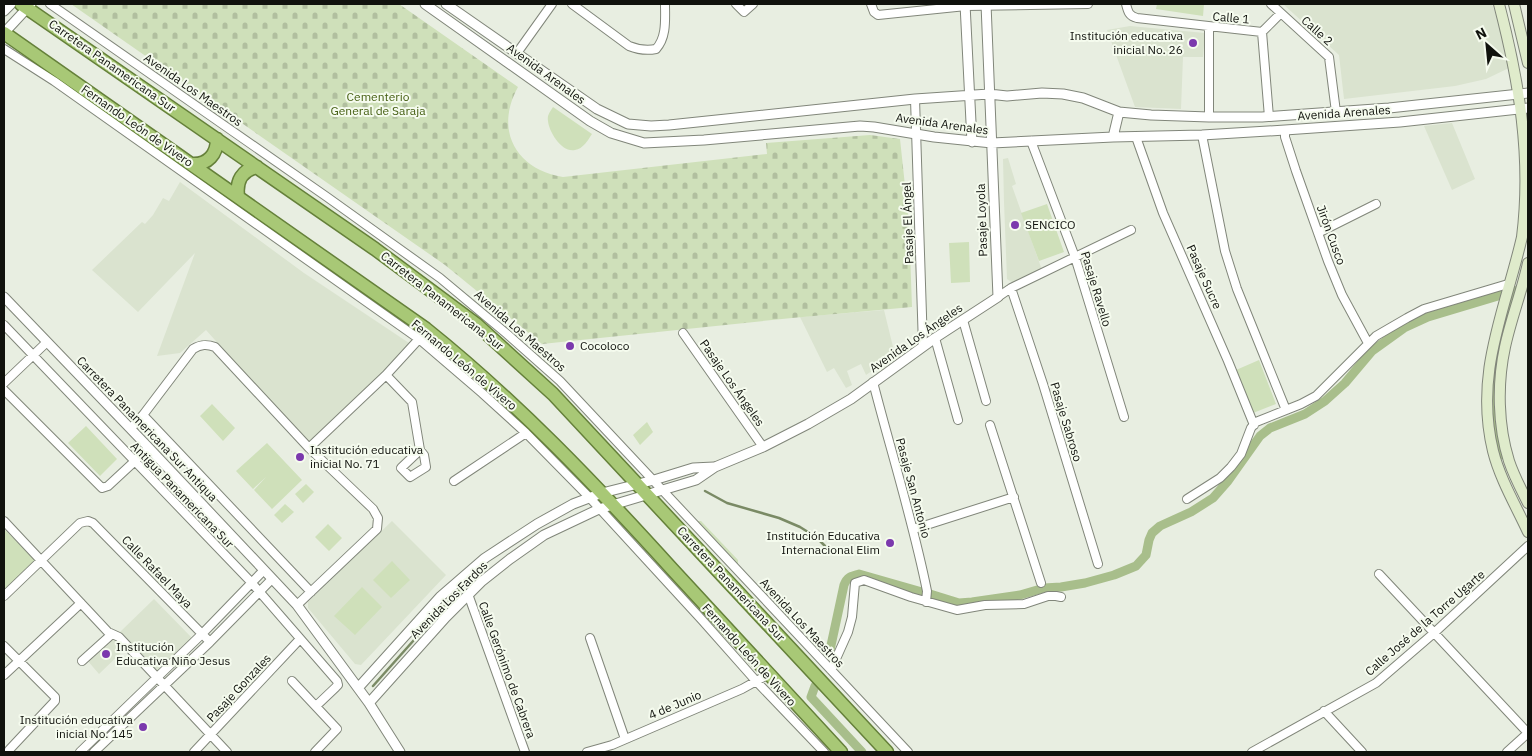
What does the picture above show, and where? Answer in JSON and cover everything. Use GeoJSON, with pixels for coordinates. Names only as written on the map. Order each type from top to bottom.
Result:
{"type":"FeatureCollection","features":[{"type":"Feature","properties":{"kind":"highway","name":"Carretera Panamericana Sur"},"geometry":{"type":"LineString","coordinates":[[27,5],[375,249],[476,324],[553,394],[887,752]]}},
{"type":"Feature","properties":{"kind":"highway"},"geometry":{"type":"LineString","coordinates":[[4,33],[238,196],[447,346],[537,426],[613,504],[841,752]]}},
{"type":"Feature","properties":{"kind":"highway"},"geometry":{"type":"LineString","coordinates":[[192,164],[208,160],[215,151],[217,139]]}},
{"type":"Feature","properties":{"kind":"highway"},"geometry":{"type":"LineString","coordinates":[[238,196],[237,190],[240,177],[251,168],[258,167]]}},
{"type":"Feature","properties":{"kind":"main road"},"geometry":{"type":"LineString","coordinates":[[1499,4],[1524,94],[1528,163],[1527,199],[1520,244],[1491,349],[1488,370],[1487,419],[1498,466],[1528,532]]}},
{"type":"Feature","properties":{"kind":"main road"},"geometry":{"type":"LineString","coordinates":[[1514,4],[1528,63]]}},
{"type":"Feature","properties":{"kind":"main road"},"geometry":{"type":"LineString","coordinates":[[1528,263],[1524,295],[1505,347],[1500,384],[1506,450],[1515,477],[1528,503]]}},
{"type":"Feature","properties":{"kind":"street"},"geometry":{"type":"LineString","coordinates":[[4,11],[11,4]]}},
{"type":"Feature","properties":{"kind":"street","name":"Avenida Los Maestros"},"geometry":{"type":"LineString","coordinates":[[50,4],[440,278],[499,327],[560,381],[908,752]]}},
{"type":"Feature","properties":{"kind":"street","name":"Avenida Arenales"},"geometry":{"type":"LineString","coordinates":[[425,4],[590,121],[611,133],[644,143],[704,140],[860,126],[972,142],[992,143],[1202,135],[1400,122],[1526,108]]}},
{"type":"Feature","properties":{"kind":"street","name":"Avenida Arenales"},"geometry":{"type":"LineString","coordinates":[[446,4],[586,102],[622,121],[637,125],[669,125],[915,99],[989,94],[1007,96],[1042,93],[1064,94],[1084,98],[1119,112],[1209,117],[1269,117],[1389,108],[1524,94]]}},
{"type":"Feature","properties":{"kind":"street"},"geometry":{"type":"LineString","coordinates":[[516,53],[552,4]]}},
{"type":"Feature","properties":{"kind":"street"},"geometry":{"type":"LineString","coordinates":[[572,4],[629,46],[638,50],[656,49],[661,44],[664,36],[665,4]]}},
{"type":"Feature","properties":{"kind":"street"},"geometry":{"type":"LineString","coordinates":[[736,4],[744,12],[753,4]]}},
{"type":"Feature","properties":{"kind":"street"},"geometry":{"type":"LineString","coordinates":[[871,4],[874,12],[878,14],[965,5],[1088,4]]}},
{"type":"Feature","properties":{"kind":"street","name":"Calle 1"},"geometry":{"type":"LineString","coordinates":[[1126,4],[1131,16],[1137,18],[1262,32],[1279,15]]}},
{"type":"Feature","properties":{"kind":"street","name":"Calle 2"},"geometry":{"type":"LineString","coordinates":[[1271,4],[1279,15],[1329,57],[1336,112]]}},
{"type":"Feature","properties":{"kind":"street"},"geometry":{"type":"LineString","coordinates":[[4,33],[27,5]]}},
{"type":"Feature","properties":{"kind":"street"},"geometry":{"type":"LineString","coordinates":[[965,5],[972,142]]}},
{"type":"Feature","properties":{"kind":"street","name":"Pasaje Loyola"},"geometry":{"type":"LineString","coordinates":[[986,5],[998,297]]}},
{"type":"Feature","properties":{"kind":"street"},"geometry":{"type":"LineString","coordinates":[[1209,27],[1209,117]]}},
{"type":"Feature","properties":{"kind":"street"},"geometry":{"type":"LineString","coordinates":[[1262,32],[1269,117]]}},
{"type":"Feature","properties":{"kind":"street","name":"Fernando León de Vivero"},"geometry":{"type":"LineString","coordinates":[[4,49],[54,81],[420,339],[526,433],[589,497],[756,681],[824,752]]}},
{"type":"Feature","properties":{"kind":"street","name":"Pasaje El Ángel"},"geometry":{"type":"LineString","coordinates":[[915,99],[923,346]]}},
{"type":"Feature","properties":{"kind":"street"},"geometry":{"type":"LineString","coordinates":[[1112,137],[1119,112]]}},
{"type":"Feature","properties":{"kind":"street","name":"Jirón Cusco"},"geometry":{"type":"LineString","coordinates":[[1285,130],[1286,141],[1318,234],[1342,295],[1368,344]]}},
{"type":"Feature","properties":{"kind":"street"},"geometry":{"type":"LineString","coordinates":[[1202,135],[1225,251],[1237,289],[1286,410]]}},
{"type":"Feature","properties":{"kind":"street","name":"Pasaje Sucre"},"geometry":{"type":"LineString","coordinates":[[1136,137],[1163,213],[1254,425]]}},
{"type":"Feature","properties":{"kind":"street","name":"Pasaje Ravello"},"geometry":{"type":"LineString","coordinates":[[1031,141],[1075,257],[1124,418]]}},
{"type":"Feature","properties":{"kind":"street"},"geometry":{"type":"LineString","coordinates":[[1318,234],[1376,204]]}},
{"type":"Feature","properties":{"kind":"street","name":"Avenida Los Ángeles"},"geometry":{"type":"LineString","coordinates":[[613,504],[696,480],[715,467],[763,447],[825,415],[852,399],[923,346],[1011,288],[1131,230]]}},
{"type":"Feature","properties":{"kind":"street"},"geometry":{"type":"LineString","coordinates":[[1187,499],[1220,478],[1231,467],[1241,454],[1251,428],[1254,425],[1267,416],[1309,400],[1322,392],[1376,336],[1424,309],[1508,284]]}},
{"type":"Feature","properties":{"kind":"street","name":"Pasaje Sabroso"},"geometry":{"type":"LineString","coordinates":[[1011,288],[1043,384],[1098,564]]}},
{"type":"Feature","properties":{"kind":"street","name":"Carretera Panamericana Sur Antiqua"},"geometry":{"type":"LineString","coordinates":[[4,297],[131,428],[297,605],[358,688],[400,752]]}},
{"type":"Feature","properties":{"kind":"street"},"geometry":{"type":"LineString","coordinates":[[963,320],[986,401]]}},
{"type":"Feature","properties":{"kind":"street","name":"Antigua Panamericana Sur"},"geometry":{"type":"LineString","coordinates":[[4,325],[260,591],[337,681],[338,685],[316,706]]}},
{"type":"Feature","properties":{"kind":"street","name":"Pasaje Los Ángeles"},"geometry":{"type":"LineString","coordinates":[[683,333],[763,447]]}},
{"type":"Feature","properties":{"kind":"street"},"geometry":{"type":"LineString","coordinates":[[935,338],[958,420]]}},
{"type":"Feature","properties":{"kind":"street"},"geometry":{"type":"LineString","coordinates":[[309,448],[386,375],[420,339]]}},
{"type":"Feature","properties":{"kind":"street"},"geometry":{"type":"LineString","coordinates":[[4,383],[47,342]]}},
{"type":"Feature","properties":{"kind":"street"},"geometry":{"type":"LineString","coordinates":[[131,428],[193,349],[204,344],[210,345],[215,347],[309,448],[373,509],[376,514],[377,529],[297,605]]}},
{"type":"Feature","properties":{"kind":"street"},"geometry":{"type":"LineString","coordinates":[[386,375],[412,402],[420,450]]}},
{"type":"Feature","properties":{"kind":"street","name":"Pasaje San Antonio"},"geometry":{"type":"LineString","coordinates":[[873,382],[914,529],[927,591],[926,602]]}},
{"type":"Feature","properties":{"kind":"street"},"geometry":{"type":"LineString","coordinates":[[4,390],[102,488],[108,486],[149,448]]}},
{"type":"Feature","properties":{"kind":"street"},"geometry":{"type":"LineString","coordinates":[[143,415],[311,592]]}},
{"type":"Feature","properties":{"kind":"street"},"geometry":{"type":"LineString","coordinates":[[990,424],[1041,583]]}},
{"type":"Feature","properties":{"kind":"street"},"geometry":{"type":"LineString","coordinates":[[454,482],[526,433]]}},
{"type":"Feature","properties":{"kind":"street","name":"Avenida Los Ángeles"},"geometry":{"type":"LineString","coordinates":[[602,493],[693,468],[715,467]]}},
{"type":"Feature","properties":{"kind":"street","name":"Avenida Los Fardos"},"geometry":{"type":"LineString","coordinates":[[358,688],[440,597],[485,558],[537,524],[573,504],[602,493]]}},
{"type":"Feature","properties":{"kind":"street"},"geometry":{"type":"LineString","coordinates":[[914,529],[1014,497]]}},
{"type":"Feature","properties":{"kind":"street","name":"Avenida Los Fardos"},"geometry":{"type":"LineString","coordinates":[[368,703],[468,594],[495,570],[544,535],[598,509],[613,504]]}},
{"type":"Feature","properties":{"kind":"street","name":"Calle Rafael Maya"},"geometry":{"type":"LineString","coordinates":[[41,560],[80,523],[86,520],[94,523],[210,642]]}},
{"type":"Feature","properties":{"kind":"street"},"geometry":{"type":"LineString","coordinates":[[4,521],[81,603],[112,634],[119,637],[227,752]]}},
{"type":"Feature","properties":{"kind":"street"},"geometry":{"type":"LineString","coordinates":[[537,524],[544,535]]}},
{"type":"Feature","properties":{"kind":"street","name":"Calle José de la Torre Ugarte"},"geometry":{"type":"LineString","coordinates":[[1252,752],[1376,683],[1434,633],[1528,546]]}},
{"type":"Feature","properties":{"kind":"street"},"geometry":{"type":"LineString","coordinates":[[4,596],[41,560]]}},
{"type":"Feature","properties":{"kind":"street"},"geometry":{"type":"LineString","coordinates":[[80,752],[202,634],[263,570]]}},
{"type":"Feature","properties":{"kind":"street"},"geometry":{"type":"LineString","coordinates":[[1379,574],[1528,733],[1507,752]]}},
{"type":"Feature","properties":{"kind":"street"},"geometry":{"type":"LineString","coordinates":[[94,752],[210,642],[272,579]]}},
{"type":"Feature","properties":{"kind":"street"},"geometry":{"type":"LineString","coordinates":[[831,670],[848,632],[852,617],[855,583],[864,580],[926,602],[957,610],[985,605],[1024,604],[1048,596],[1061,597]]}},
{"type":"Feature","properties":{"kind":"street","name":"Calle Gerónimo de Cabrera"},"geometry":{"type":"LineString","coordinates":[[468,594],[525,752]]}},
{"type":"Feature","properties":{"kind":"street"},"geometry":{"type":"LineString","coordinates":[[4,675],[81,603]]}},
{"type":"Feature","properties":{"kind":"street"},"geometry":{"type":"LineString","coordinates":[[82,661],[112,634]]}},
{"type":"Feature","properties":{"kind":"street"},"geometry":{"type":"LineString","coordinates":[[590,638],[625,739]]}},
{"type":"Feature","properties":{"kind":"street","name":"Pasaje Gonzales"},"geometry":{"type":"LineString","coordinates":[[194,752],[300,639]]}},
{"type":"Feature","properties":{"kind":"street"},"geometry":{"type":"LineString","coordinates":[[4,646],[53,694],[56,701],[9,750]]}},
{"type":"Feature","properties":{"kind":"street","name":"4 de Junio"},"geometry":{"type":"LineString","coordinates":[[587,752],[613,748],[625,739],[742,689],[769,674]]}},
{"type":"Feature","properties":{"kind":"street"},"geometry":{"type":"LineString","coordinates":[[292,681],[338,729],[315,752]]}},
{"type":"Feature","properties":{"kind":"street"},"geometry":{"type":"LineString","coordinates":[[1324,711],[1362,752]]}},
{"type":"Feature","properties":{"kind":"shaded area"},"geometry":{"type":"Polygon","coordinates":[[[1283,4],[1492,4],[1516,71],[1509,68],[1486,79],[1455,86],[1344,99],[1339,55],[1283,4]]]}},
{"type":"Feature","properties":{"kind":"shaded area"},"geometry":{"type":"Polygon","coordinates":[[[1130,26],[1205,33],[1203,57],[1183,57],[1181,109],[1135,107],[1107,30],[1130,26]]]}},
{"type":"Feature","properties":{"kind":"shaded area"},"geometry":{"type":"Polygon","coordinates":[[[1452,123],[1475,179],[1452,190],[1424,126],[1452,123]]]}},
{"type":"Feature","properties":{"kind":"shaded area","name":"SENCICO"},"geometry":{"type":"Polygon","coordinates":[[[1008,158],[1016,184],[1012,186],[1042,270],[1013,283],[1007,279],[1003,159],[1008,158]]]}},
{"type":"Feature","properties":{"kind":"shaded area"},"geometry":{"type":"Polygon","coordinates":[[[180,182],[304,273],[412,345],[308,444],[206,330],[180,353],[157,356],[195,253],[138,312],[92,270],[142,222],[145,224],[163,198],[169,201],[180,182]]]}},
{"type":"Feature","properties":{"kind":"shaded area"},"geometry":{"type":"Polygon","coordinates":[[[884,310],[895,355],[866,375],[861,364],[847,371],[852,385],[846,388],[834,368],[827,372],[800,317],[884,310]]]}},
{"type":"Feature","properties":{"kind":"shaded area"},"geometry":{"type":"Polygon","coordinates":[[[392,521],[446,575],[361,665],[355,664],[308,608],[308,602],[392,521]]]}},
{"type":"Feature","properties":{"kind":"shaded area"},"geometry":{"type":"Polygon","coordinates":[[[154,599],[192,638],[158,672],[120,632],[154,599]]]}},
{"type":"Feature","properties":{"kind":"shaded area","name":"Institución Educativa Niño Jesus"},"geometry":{"type":"Polygon","coordinates":[[[110,637],[119,641],[125,649],[99,674],[87,660],[110,637]]]}},
{"type":"Feature","properties":{"kind":"green space","name":"Cementerio General de Saraja"},"geometry":{"type":"Polygon","coordinates":[[[71,4],[399,4],[518,87],[511,103],[508,118],[509,133],[514,146],[522,157],[533,166],[547,173],[563,177],[767,154],[766,143],[870,135],[900,139],[909,223],[912,307],[542,344],[445,265],[71,4]]]}},
{"type":"Feature","properties":{"kind":"green space"},"geometry":{"type":"Polygon","coordinates":[[[1157,4],[1204,4],[1203,16],[1156,9],[1157,4]]]}},
{"type":"Feature","properties":{"kind":"green space"},"geometry":{"type":"Polygon","coordinates":[[[553,107],[592,134],[580,148],[570,150],[557,141],[549,126],[548,119],[553,107]]]}},
{"type":"Feature","properties":{"kind":"green space"},"geometry":{"type":"Polygon","coordinates":[[[1047,204],[1064,252],[1039,261],[1021,213],[1047,204]]]}},
{"type":"Feature","properties":{"kind":"green space"},"geometry":{"type":"Polygon","coordinates":[[[969,242],[970,282],[951,283],[949,243],[969,242]]]}},
{"type":"Feature","properties":{"kind":"green space"},"geometry":{"type":"Polygon","coordinates":[[[1259,360],[1276,404],[1253,413],[1236,370],[1259,360]]]}},
{"type":"Feature","properties":{"kind":"green space"},"geometry":{"type":"Polygon","coordinates":[[[212,404],[235,428],[223,441],[200,416],[212,404]]]}},
{"type":"Feature","properties":{"kind":"green space"},"geometry":{"type":"Polygon","coordinates":[[[647,422],[653,432],[640,445],[633,435],[647,422]]]}},
{"type":"Feature","properties":{"kind":"green space"},"geometry":{"type":"Polygon","coordinates":[[[86,426],[117,459],[100,476],[68,443],[86,426]]]}},
{"type":"Feature","properties":{"kind":"green space"},"geometry":{"type":"Polygon","coordinates":[[[267,443],[302,480],[272,509],[254,490],[266,477],[253,489],[236,471],[267,443]]]}},
{"type":"Feature","properties":{"kind":"green space"},"geometry":{"type":"Polygon","coordinates":[[[306,484],[314,492],[303,503],[295,494],[306,484]]]}},
{"type":"Feature","properties":{"kind":"green space"},"geometry":{"type":"Polygon","coordinates":[[[285,504],[294,512],[282,523],[274,515],[285,504]]]}},
{"type":"Feature","properties":{"kind":"green space"},"geometry":{"type":"Polygon","coordinates":[[[697,521],[701,521],[738,560],[738,566],[697,521]]]}},
{"type":"Feature","properties":{"kind":"green space"},"geometry":{"type":"Polygon","coordinates":[[[328,524],[342,538],[329,551],[315,537],[328,524]]]}},
{"type":"Feature","properties":{"kind":"green space"},"geometry":{"type":"Polygon","coordinates":[[[4,529],[35,560],[4,590],[4,529]]]}},
{"type":"Feature","properties":{"kind":"green space"},"geometry":{"type":"Polygon","coordinates":[[[392,561],[410,580],[391,598],[373,580],[392,561]]]}},
{"type":"Feature","properties":{"kind":"green space"},"geometry":{"type":"Polygon","coordinates":[[[362,587],[382,607],[355,635],[334,616],[362,587]]]}},
{"type":"Feature","properties":{"kind":"waterway"},"geometry":{"type":"LineString","coordinates":[[930,594],[959,603],[972,602],[1020,595],[1044,588],[1085,583],[1114,575],[1136,566],[1146,555],[1152,533],[1160,526],[1191,512],[1213,498],[1228,481],[1260,436],[1270,428],[1305,414],[1325,401],[1345,383],[1372,351],[1404,328],[1428,317],[1528,287]]}},
{"type":"Feature","properties":{"kind":"waterway"},"geometry":{"type":"LineString","coordinates":[[1508,320],[1514,291]]}},
{"type":"Feature","properties":{"kind":"waterway"},"geometry":{"type":"LineString","coordinates":[[1497,366],[1495,411],[1497,433],[1503,455]]}},
{"type":"Feature","properties":{"kind":"waterway"},"geometry":{"type":"LineString","coordinates":[[705,491],[727,503],[779,518],[800,527],[816,537],[828,549]]}},
{"type":"Feature","properties":{"kind":"waterway"},"geometry":{"type":"LineString","coordinates":[[830,650],[844,585],[850,577],[859,574],[922,592]]}},
{"type":"Feature","properties":{"kind":"waterway"},"geometry":{"type":"LineString","coordinates":[[373,686],[455,594],[467,584]]}},
{"type":"Feature","properties":{"kind":"waterway"},"geometry":{"type":"LineString","coordinates":[[815,686],[811,697],[862,752]]}},
{"type":"Feature","properties":{"kind":"place","name":"Institución educativa inicial No. 26"},"geometry":{"type":"Point","coordinates":[1193,43]}},
{"type":"Feature","properties":{"kind":"place","name":"SENCICO"},"geometry":{"type":"Point","coordinates":[1015,225]}},
{"type":"Feature","properties":{"kind":"place","name":"Cocoloco"},"geometry":{"type":"Point","coordinates":[570,346]}},
{"type":"Feature","properties":{"kind":"place","name":"Institución educativa inicial No. 71"},"geometry":{"type":"Point","coordinates":[300,457]}},
{"type":"Feature","properties":{"kind":"place","name":"Institución Educativa Internacional Elim"},"geometry":{"type":"Point","coordinates":[890,543]}},
{"type":"Feature","properties":{"kind":"place","name":"Institución Educativa Niño Jesus"},"geometry":{"type":"Point","coordinates":[106,654]}},
{"type":"Feature","properties":{"kind":"place","name":"Institución educativa inicial No. 145"},"geometry":{"type":"Point","coordinates":[143,727]}}]}
